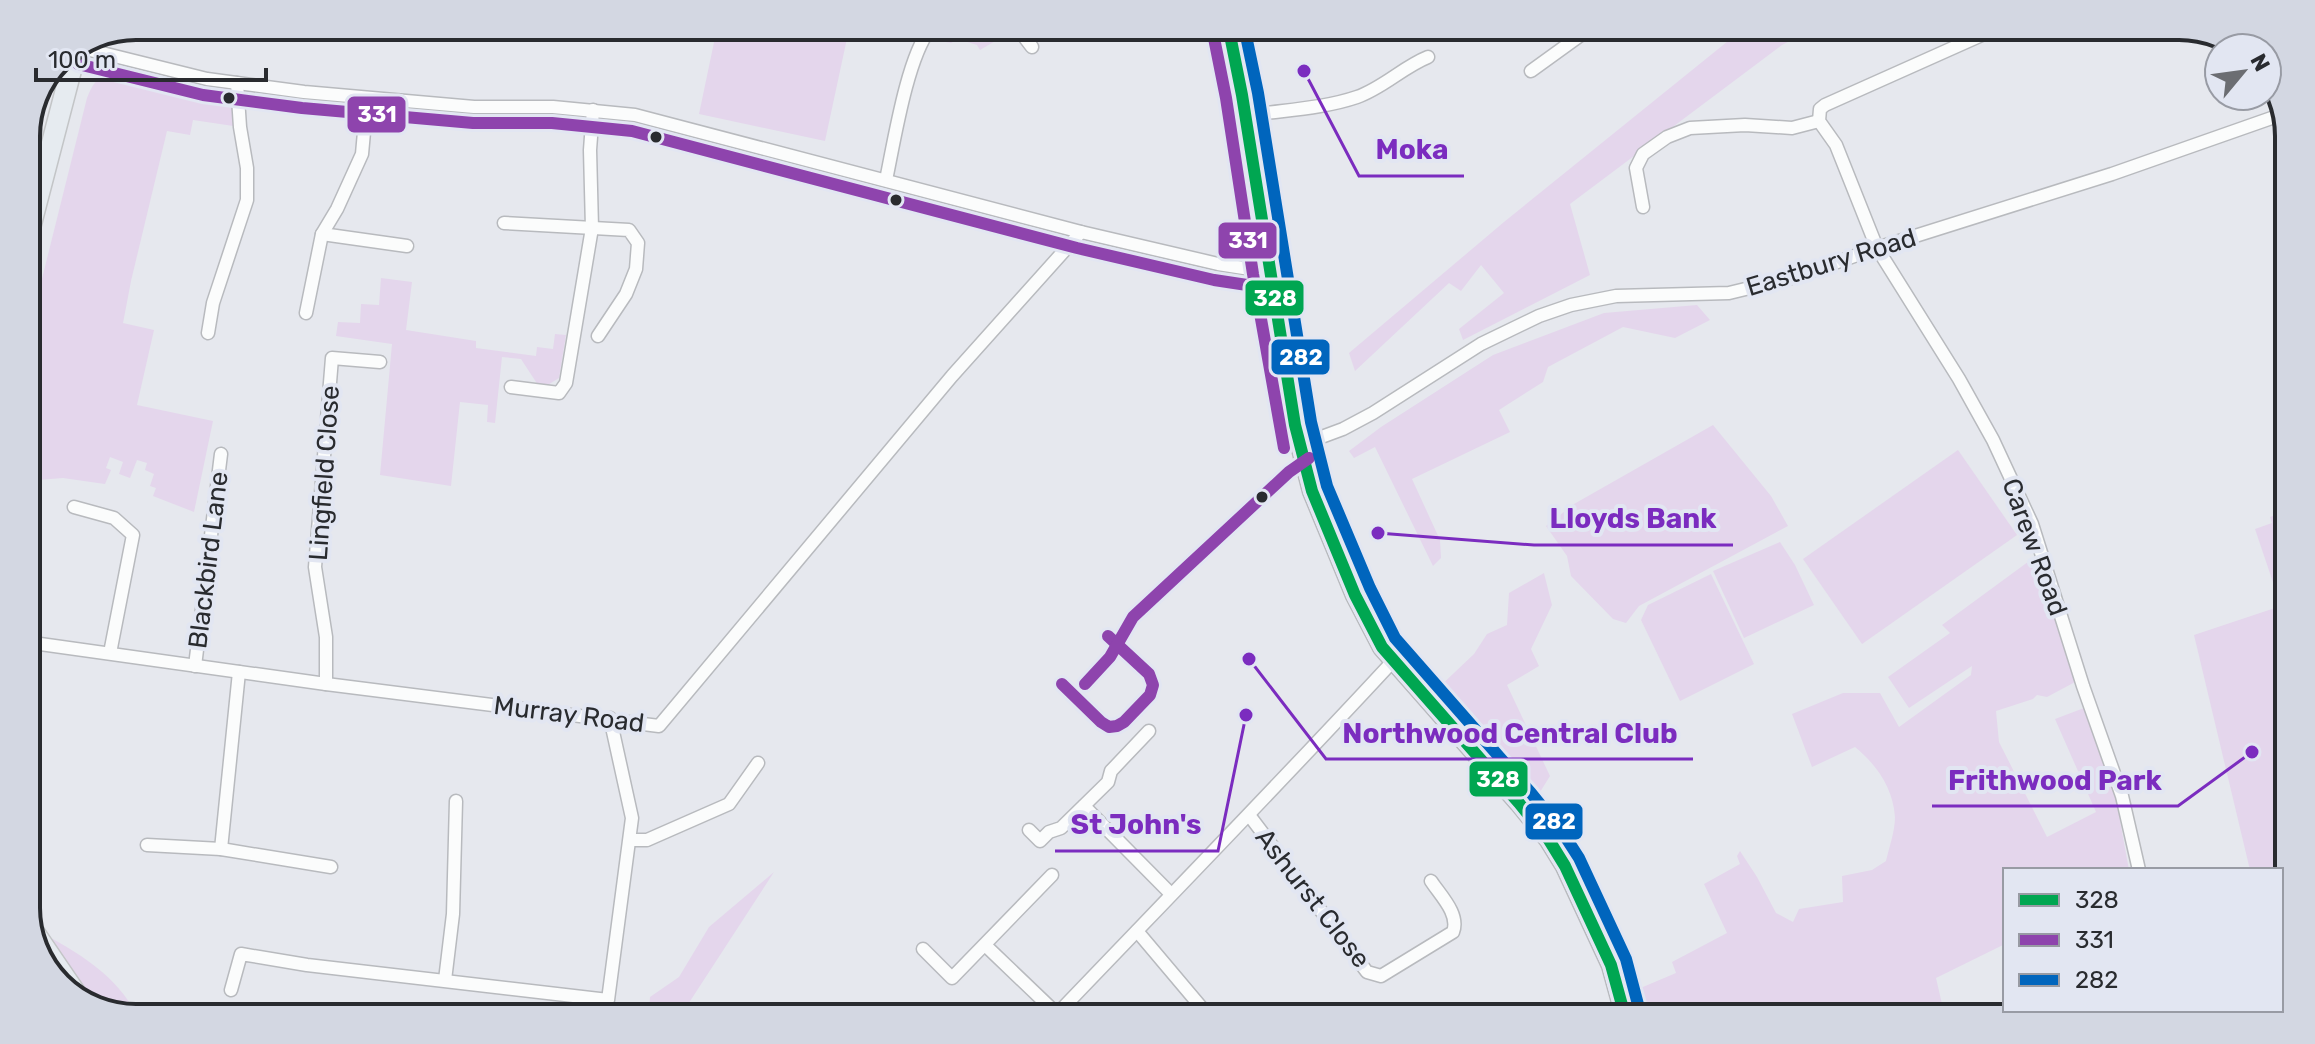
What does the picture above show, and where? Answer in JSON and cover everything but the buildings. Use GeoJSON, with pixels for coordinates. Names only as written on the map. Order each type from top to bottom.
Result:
{"type":"FeatureCollection","features":[{"type":"Feature","properties":{"kind":"main road"},"geometry":{"type":"LineString","coordinates":[[1231,40],[1294,415],[1312,491],[1355,595],[1382,647],[1519,803],[1549,840],[1565,866],[1611,965],[1622,1004]]}},
{"type":"Feature","properties":{"kind":"main road"},"geometry":{"type":"LineString","coordinates":[[40,189],[72,65]]}},
{"type":"Feature","properties":{"kind":"street"},"geometry":{"type":"LineString","coordinates":[[886,180],[911,73],[923,40]]}},
{"type":"Feature","properties":{"kind":"street"},"geometry":{"type":"LineString","coordinates":[[1027,40],[1032,47]]}},
{"type":"Feature","properties":{"kind":"street"},"geometry":{"type":"LineString","coordinates":[[1531,71],[1574,40]]}},
{"type":"Feature","properties":{"kind":"street"},"geometry":{"type":"LineString","coordinates":[[1643,207],[1636,168],[1643,154],[1667,137],[1690,128],[1745,125],[1792,128],[1819,121],[1820,109],[1825,105],[1971,40]]}},
{"type":"Feature","properties":{"kind":"street"},"geometry":{"type":"LineString","coordinates":[[93,51],[207,79],[367,99],[474,107],[553,107],[635,115],[1081,232],[1218,264],[1269,272]]}},
{"type":"Feature","properties":{"kind":"street"},"geometry":{"type":"LineString","coordinates":[[1245,116],[1358,97],[1388,81],[1412,63],[1428,57]]}},
{"type":"Feature","properties":{"kind":"street"},"geometry":{"type":"LineString","coordinates":[[208,333],[213,303],[247,200],[247,168],[237,83]]}},
{"type":"Feature","properties":{"kind":"street"},"geometry":{"type":"LineString","coordinates":[[306,313],[322,234],[362,154],[367,99]]}},
{"type":"Feature","properties":{"kind":"street"},"geometry":{"type":"LineString","coordinates":[[511,387],[559,393],[566,383],[592,228],[590,150],[593,110]]}},
{"type":"Feature","properties":{"kind":"street","name":"Eastbury Road"},"geometry":{"type":"LineString","coordinates":[[1300,445],[1343,429],[1373,413],[1481,344],[1539,316],[1571,305],[1616,296],[1729,293],[1795,277],[2112,174],[2273,118]]}},
{"type":"Feature","properties":{"kind":"street","name":"Carew Road"},"geometry":{"type":"LineString","coordinates":[[1819,121],[1836,145],[1877,248],[1959,379],[1993,440],[2032,524],[2122,796],[2139,868]]}},
{"type":"Feature","properties":{"kind":"street"},"geometry":{"type":"LineString","coordinates":[[504,223],[629,230],[638,243],[636,269],[626,294],[598,336]]}},
{"type":"Feature","properties":{"kind":"street","name":"Murray Road"},"geometry":{"type":"LineString","coordinates":[[40,644],[659,726],[952,376],[1081,232]]}},
{"type":"Feature","properties":{"kind":"street"},"geometry":{"type":"LineString","coordinates":[[322,234],[407,246]]}},
{"type":"Feature","properties":{"kind":"street","name":"Lingfield Close"},"geometry":{"type":"LineString","coordinates":[[326,684],[326,637],[315,567],[332,358],[380,362]]}},
{"type":"Feature","properties":{"kind":"street","name":"Blackbird Lane"},"geometry":{"type":"LineString","coordinates":[[195,666],[221,454]]}},
{"type":"Feature","properties":{"kind":"street"},"geometry":{"type":"LineString","coordinates":[[74,507],[114,518],[133,535],[110,653]]}},
{"type":"Feature","properties":{"kind":"street"},"geometry":{"type":"LineString","coordinates":[[1066,1004],[1394,660]]}},
{"type":"Feature","properties":{"kind":"street"},"geometry":{"type":"LineString","coordinates":[[221,849],[239,672]]}},
{"type":"Feature","properties":{"kind":"street"},"geometry":{"type":"LineString","coordinates":[[231,990],[241,954],[307,965],[608,1000],[632,818],[610,718]]}},
{"type":"Feature","properties":{"kind":"street"},"geometry":{"type":"LineString","coordinates":[[1029,830],[1040,841],[1049,832],[1061,828],[1108,782],[1111,771],[1149,731]]}},
{"type":"Feature","properties":{"kind":"street"},"geometry":{"type":"LineString","coordinates":[[630,840],[647,840],[729,804],[758,763]]}},
{"type":"Feature","properties":{"kind":"street"},"geometry":{"type":"LineString","coordinates":[[445,980],[453,914],[456,801]]}},
{"type":"Feature","properties":{"kind":"street"},"geometry":{"type":"LineString","coordinates":[[1084,806],[1171,894]]}},
{"type":"Feature","properties":{"kind":"street","name":"Ashurst Close"},"geometry":{"type":"LineString","coordinates":[[1249,815],[1354,956],[1367,972],[1374,975],[1381,976],[1453,932],[1456,924],[1454,917],[1431,881]]}},
{"type":"Feature","properties":{"kind":"street"},"geometry":{"type":"LineString","coordinates":[[147,845],[221,849],[331,867]]}},
{"type":"Feature","properties":{"kind":"street"},"geometry":{"type":"LineString","coordinates":[[923,949],[952,978],[1052,875]]}},
{"type":"Feature","properties":{"kind":"street"},"geometry":{"type":"LineString","coordinates":[[1137,931],[1199,1004]]}},
{"type":"Feature","properties":{"kind":"street"},"geometry":{"type":"LineString","coordinates":[[985,945],[1047,1004]]}},
{"type":"Feature","properties":{"kind":"shaded area"},"geometry":{"type":"Polygon","coordinates":[[[714,40],[847,40],[825,141],[699,114],[714,40]]]}},
{"type":"Feature","properties":{"kind":"shaded area"},"geometry":{"type":"Polygon","coordinates":[[[961,40],[997,40],[980,50],[977,45],[961,40]]]}},
{"type":"Feature","properties":{"kind":"shaded area"},"geometry":{"type":"Polygon","coordinates":[[[1729,40],[1792,40],[1570,204],[1590,275],[1463,340],[1459,329],[1504,293],[1481,265],[1461,291],[1449,283],[1355,371],[1349,353],[1504,222],[1729,40]]]}},
{"type":"Feature","properties":{"kind":"shaded area"},"geometry":{"type":"Polygon","coordinates":[[[112,74],[213,98],[226,82],[237,83],[240,127],[193,120],[190,135],[167,131],[123,323],[154,330],[137,405],[213,421],[194,512],[153,496],[156,488],[150,486],[154,474],[145,470],[147,463],[137,460],[130,478],[119,474],[123,462],[110,457],[106,468],[111,470],[105,484],[63,478],[40,480],[40,287],[87,98],[102,77],[112,74]]]}},
{"type":"Feature","properties":{"kind":"shaded area"},"geometry":{"type":"Polygon","coordinates":[[[381,278],[412,282],[406,330],[476,341],[476,348],[536,356],[537,347],[553,349],[555,334],[566,335],[559,378],[546,386],[538,385],[521,359],[502,357],[495,423],[487,422],[488,405],[460,402],[451,486],[380,475],[392,344],[336,336],[338,322],[360,323],[361,304],[379,305],[381,278]]]}},
{"type":"Feature","properties":{"kind":"shaded area"},"geometry":{"type":"Polygon","coordinates":[[[1697,305],[1710,320],[1675,338],[1623,327],[1548,367],[1543,382],[1499,410],[1510,432],[1412,479],[1440,540],[1441,558],[1433,566],[1375,447],[1354,458],[1349,451],[1493,355],[1604,313],[1697,305]]]}},
{"type":"Feature","properties":{"kind":"shaded area"},"geometry":{"type":"Polygon","coordinates":[[[1713,425],[1771,496],[1788,526],[1639,606],[1626,623],[1613,619],[1571,576],[1567,556],[1546,526],[1574,504],[1713,425]]]}},
{"type":"Feature","properties":{"kind":"shaded area"},"geometry":{"type":"Polygon","coordinates":[[[1958,450],[2017,535],[1862,644],[1803,559],[1958,450]]]}},
{"type":"Feature","properties":{"kind":"shaded area"},"geometry":{"type":"Polygon","coordinates":[[[2275,515],[2275,588],[2255,529],[2272,523],[2270,517],[2275,515]]]}},
{"type":"Feature","properties":{"kind":"shaded area"},"geometry":{"type":"Polygon","coordinates":[[[1780,542],[1814,605],[1744,638],[1713,571],[1780,542]]]}},
{"type":"Feature","properties":{"kind":"shaded area"},"geometry":{"type":"Polygon","coordinates":[[[2036,556],[2077,681],[2047,697],[2037,695],[1996,711],[1999,742],[2047,837],[2096,812],[2055,719],[2084,708],[2116,799],[2129,868],[2003,868],[2003,945],[1936,978],[1942,1004],[1634,1004],[1631,992],[1676,973],[1672,962],[1727,933],[1704,884],[1740,864],[1737,856],[1740,851],[1776,913],[1793,922],[1799,909],[1843,902],[1842,876],[1872,870],[1886,861],[1895,817],[1891,796],[1882,778],[1855,747],[1812,767],[1792,714],[1843,693],[1880,693],[1899,727],[1971,675],[1972,666],[1909,708],[1888,677],[1950,633],[1942,625],[2036,556]]]}},
{"type":"Feature","properties":{"kind":"shaded area"},"geometry":{"type":"Polygon","coordinates":[[[1544,573],[1552,605],[1531,649],[1539,666],[1507,685],[1550,776],[1532,805],[1435,691],[1474,654],[1487,634],[1507,625],[1509,593],[1544,573]]]}},
{"type":"Feature","properties":{"kind":"shaded area"},"geometry":{"type":"Polygon","coordinates":[[[1711,574],[1754,664],[1680,701],[1641,620],[1648,605],[1711,574]]]}},
{"type":"Feature","properties":{"kind":"shaded area"},"geometry":{"type":"Polygon","coordinates":[[[2275,608],[2275,868],[2250,868],[2194,635],[2275,608]]]}},
{"type":"Feature","properties":{"kind":"shaded area"},"geometry":{"type":"Polygon","coordinates":[[[774,872],[688,1004],[650,1004],[650,997],[679,977],[709,927],[774,872]]]}},
{"type":"Feature","properties":{"kind":"shaded area"},"geometry":{"type":"Polygon","coordinates":[[[44,934],[101,971],[130,1003],[100,997],[78,984],[56,961],[44,934]]]}},
{"type":"Feature","properties":{"kind":"transit line","name":"331"},"geometry":{"type":"LineString","coordinates":[[1214,40],[1284,448]]}},
{"type":"Feature","properties":{"kind":"transit line","name":"328"},"geometry":{"type":"LineString","coordinates":[[1231,40],[1295,425],[1312,491],[1355,595],[1382,647],[1519,803],[1549,840],[1565,866],[1611,965],[1622,1004]]}},
{"type":"Feature","properties":{"kind":"transit line","name":"282"},"geometry":{"type":"LineString","coordinates":[[1247,40],[1311,422],[1327,486],[1370,588],[1395,638],[1531,793],[1579,858],[1626,959],[1638,1004]]}},
{"type":"Feature","properties":{"kind":"transit line","name":"331"},"geometry":{"type":"LineString","coordinates":[[78,64],[203,95],[302,108],[473,123],[552,123],[632,131],[1077,248],[1214,280],[1267,288]]}},
{"type":"Feature","properties":{"kind":"transit line","name":"331"},"geometry":{"type":"LineString","coordinates":[[1085,684],[1110,657],[1133,617],[1289,472],[1309,458]]}},
{"type":"Feature","properties":{"kind":"transit line","name":"331"},"geometry":{"type":"LineString","coordinates":[[1062,684],[1109,727],[1124,722],[1150,695],[1153,685],[1149,674],[1108,636]]}},
{"type":"Feature","properties":{"kind":"place","name":"Moka"},"geometry":{"type":"Point","coordinates":[1304,71]}},
{"type":"Feature","properties":{"kind":"place","name":"Lloyds Bank"},"geometry":{"type":"Point","coordinates":[1378,533]}},
{"type":"Feature","properties":{"kind":"place","name":"Northwood Central Club"},"geometry":{"type":"Point","coordinates":[1249,659]}},
{"type":"Feature","properties":{"kind":"place","name":"St John's"},"geometry":{"type":"Point","coordinates":[1246,715]}},
{"type":"Feature","properties":{"kind":"place","name":"Frithwood Park"},"geometry":{"type":"Point","coordinates":[2252,752]}}]}
